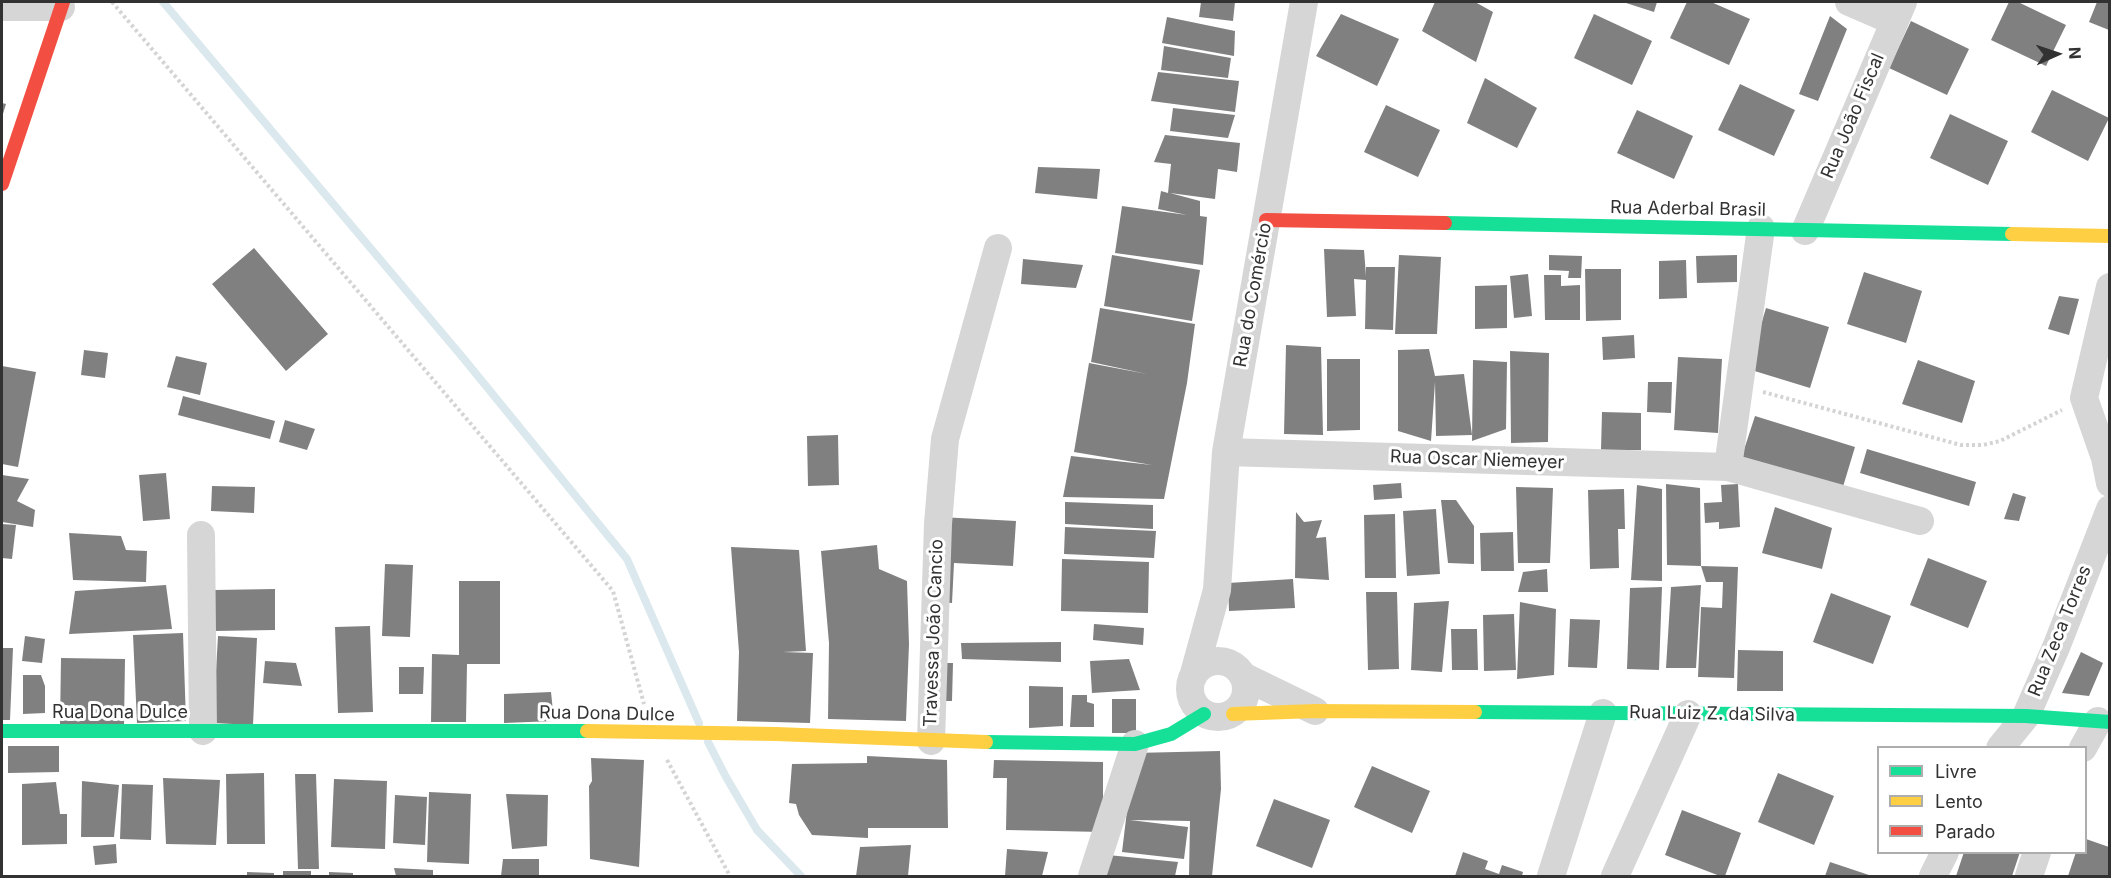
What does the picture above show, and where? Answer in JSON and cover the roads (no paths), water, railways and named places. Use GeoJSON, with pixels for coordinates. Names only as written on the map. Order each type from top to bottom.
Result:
{"type":"FeatureCollection","features":[{"type":"Feature","properties":{"kind":"street","name":"Rua do Comércio"},"geometry":{"type":"LineString","coordinates":[[1193,676],[1218,590],[1226,452],[1285,100],[1304,2]]}},
{"type":"Feature","properties":{"kind":"street"},"geometry":{"type":"LineString","coordinates":[[1849,2],[1898,11]]}},
{"type":"Feature","properties":{"kind":"street"},"geometry":{"type":"LineString","coordinates":[[2,7],[62,4],[2,182]]}},
{"type":"Feature","properties":{"kind":"street","name":"Rua João Fiscal"},"geometry":{"type":"LineString","coordinates":[[1805,231],[1898,11]]}},
{"type":"Feature","properties":{"kind":"street","name":"Rua Aderbal Brasil"},"geometry":{"type":"LineString","coordinates":[[1266,220],[2109,236]]}},
{"type":"Feature","properties":{"kind":"street"},"geometry":{"type":"LineString","coordinates":[[1728,467],[1761,228]]}},
{"type":"Feature","properties":{"kind":"street","name":"Travessa João Cancio"},"geometry":{"type":"LineString","coordinates":[[931,741],[938,524],[945,439],[998,248]]}},
{"type":"Feature","properties":{"kind":"street"},"geometry":{"type":"LineString","coordinates":[[2109,286],[2084,398],[2105,459],[2109,483]]}},
{"type":"Feature","properties":{"kind":"street","name":"Rua Oscar Niemeyer"},"geometry":{"type":"LineString","coordinates":[[1226,452],[1728,467],[1920,521]]}},
{"type":"Feature","properties":{"kind":"street","name":"Rua Zeca Torres"},"geometry":{"type":"LineString","coordinates":[[2001,746],[2026,716],[2057,645],[2109,509]]}},
{"type":"Feature","properties":{"kind":"street"},"geometry":{"type":"LineString","coordinates":[[201,535],[203,731]]}},
{"type":"Feature","properties":{"kind":"street","name":"Rua do Comércio"},"geometry":{"type":"LineString","coordinates":[[1218,590],[1237,670]]}},
{"type":"Feature","properties":{"kind":"street"},"geometry":{"type":"LineString","coordinates":[[1213,662],[1237,670],[1246,684],[1244,701],[1233,714],[1219,718],[1204,714],[1193,701],[1191,685],[1193,676],[1205,665],[1213,662]]}},
{"type":"Feature","properties":{"kind":"street","name":"Rua Luiz Z. da Silva"},"geometry":{"type":"LineString","coordinates":[[1237,670],[1315,711]]}},
{"type":"Feature","properties":{"kind":"street","name":"Rua Luiz Z. da Silva"},"geometry":{"type":"LineString","coordinates":[[1233,714],[1315,711],[2026,716],[2104,721]]}},
{"type":"Feature","properties":{"kind":"street"},"geometry":{"type":"LineString","coordinates":[[1551,876],[1603,713]]}},
{"type":"Feature","properties":{"kind":"street","name":"Rua Dona Dulce"},"geometry":{"type":"LineString","coordinates":[[2,731],[652,732],[776,734],[931,741],[1135,744],[1171,734],[1204,714]]}},
{"type":"Feature","properties":{"kind":"street"},"geometry":{"type":"LineString","coordinates":[[1615,876],[1688,714]]}},
{"type":"Feature","properties":{"kind":"street"},"geometry":{"type":"LineString","coordinates":[[2084,746],[2104,721]]}},
{"type":"Feature","properties":{"kind":"street"},"geometry":{"type":"LineString","coordinates":[[1092,876],[1135,744]]}},
{"type":"Feature","properties":{"kind":"street"},"geometry":{"type":"LineString","coordinates":[[1933,876],[1944,854]]}},
{"type":"Feature","properties":{"kind":"street"},"geometry":{"type":"LineString","coordinates":[[2029,876],[2036,854]]}},
{"type":"Feature","properties":{"kind":"waterway"},"geometry":{"type":"LineString","coordinates":[[163,2],[464,359],[627,559],[699,723]]}},
{"type":"Feature","properties":{"kind":"waterway"},"geometry":{"type":"LineString","coordinates":[[708,742],[757,830],[801,876]]}}]}
